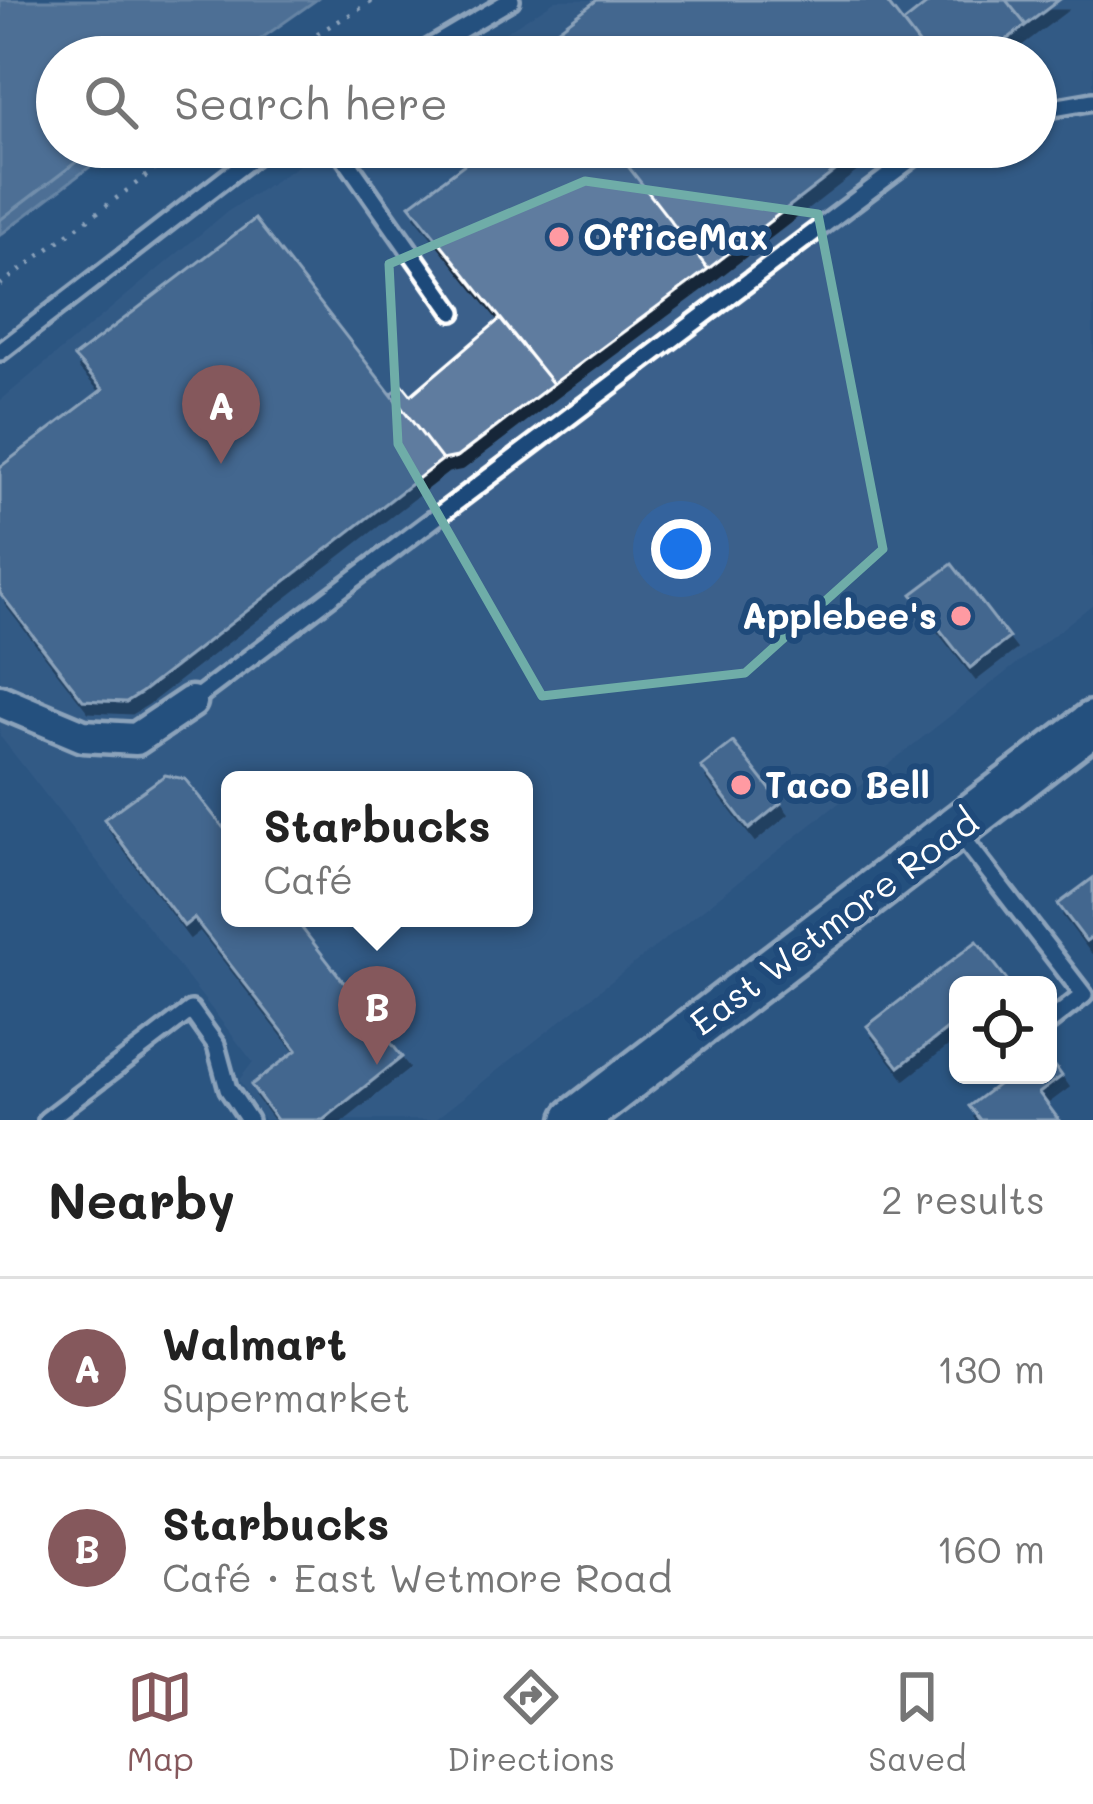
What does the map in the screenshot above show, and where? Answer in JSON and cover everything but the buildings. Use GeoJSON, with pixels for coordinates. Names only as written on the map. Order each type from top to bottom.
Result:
{"type":"FeatureCollection","features":[{"type":"Feature","properties":{"kind":"main road","name":"East Wetmore Road"},"geometry":{"type":"LineString","coordinates":[[574,1120],[1093,723]]}},
{"type":"Feature","properties":{"kind":"street"},"geometry":{"type":"LineString","coordinates":[[0,701],[82,736],[136,739],[191,702]]}},
{"type":"Feature","properties":{"kind":"lane"},"geometry":{"type":"LineString","coordinates":[[452,35],[511,0]]}},
{"type":"Feature","properties":{"kind":"lane"},"geometry":{"type":"LineString","coordinates":[[1057,107],[1093,100]]}},
{"type":"Feature","properties":{"kind":"lane"},"geometry":{"type":"LineString","coordinates":[[0,352],[239,168]]}},
{"type":"Feature","properties":{"kind":"lane"},"geometry":{"type":"LineString","coordinates":[[353,168],[453,312]]}},
{"type":"Feature","properties":{"kind":"lane"},"geometry":{"type":"LineString","coordinates":[[191,702],[899,168]]}},
{"type":"Feature","properties":{"kind":"lane"},"geometry":{"type":"LineString","coordinates":[[955,829],[1084,995],[1057,1016]]}},
{"type":"Feature","properties":{"kind":"lane"},"geometry":{"type":"LineString","coordinates":[[47,1120],[191,1010],[216,1045],[228,1089],[249,1120]]}},
{"type":"Feature","properties":{"kind":"path"},"geometry":{"type":"LineString","coordinates":[[314,36],[375,0]]}},
{"type":"Feature","properties":{"kind":"path"},"geometry":{"type":"LineString","coordinates":[[0,284],[157,168]]}},
{"type":"Feature","properties":{"kind":"highlighted area"},"geometry":{"type":"Polygon","coordinates":[[[585,181],[818,214],[883,549],[745,673],[542,696],[398,444],[389,264],[585,181]]]}},
{"type":"Feature","properties":{"kind":"shaded area"},"geometry":{"type":"Polygon","coordinates":[[[556,0],[1093,0],[1093,604],[434,1120],[264,1120],[239,1080],[253,1062],[0,736],[0,401],[227,212],[295,168],[1057,168],[1057,36],[500,36],[556,0]]]}},
{"type":"Feature","properties":{"kind":"water"},"geometry":{"type":"Polygon","coordinates":[[[0,0],[316,0],[265,36],[36,36],[36,168],[88,168],[0,235],[0,0]]]}},
{"type":"Feature","properties":{"kind":"place","name":"OfficeMax"},"geometry":{"type":"Point","coordinates":[559,237]}},
{"type":"Feature","properties":{"kind":"place","name":"Walmart"},"geometry":{"type":"Point","coordinates":[221,464]}},
{"type":"Feature","properties":{"kind":"place","name":"Applebee's"},"geometry":{"type":"Point","coordinates":[961,616]}},
{"type":"Feature","properties":{"kind":"place","name":"Taco Bell"},"geometry":{"type":"Point","coordinates":[741,785]}},
{"type":"Feature","properties":{"kind":"place","name":"Starbucks"},"geometry":{"type":"Point","coordinates":[377,1065]}}]}
